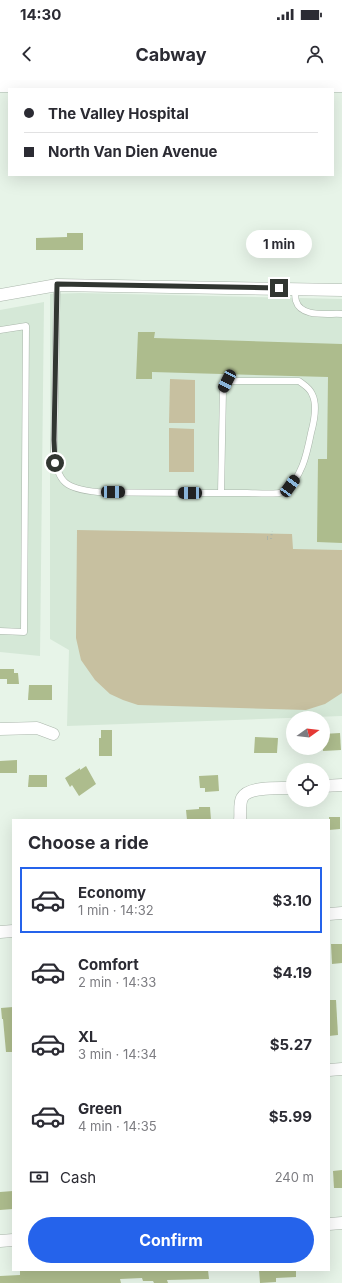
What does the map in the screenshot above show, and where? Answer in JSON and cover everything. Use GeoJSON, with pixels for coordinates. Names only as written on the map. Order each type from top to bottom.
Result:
{"type":"FeatureCollection","features":[{"type":"Feature","properties":{"kind":"street"},"geometry":{"type":"LineString","coordinates":[[0,86],[130,82],[342,86]]}},
{"type":"Feature","properties":{"kind":"street"},"geometry":{"type":"LineString","coordinates":[[0,295],[57,284],[342,290]]}},
{"type":"Feature","properties":{"kind":"street"},"geometry":{"type":"LineString","coordinates":[[0,729],[37,728],[53,734]]}},
{"type":"Feature","properties":{"kind":"street"},"geometry":{"type":"LineString","coordinates":[[330,786],[342,785]]}},
{"type":"Feature","properties":{"kind":"street"},"geometry":{"type":"LineString","coordinates":[[240,819],[242,798],[248,792],[260,789],[286,788]]}},
{"type":"Feature","properties":{"kind":"street"},"geometry":{"type":"LineString","coordinates":[[330,914],[342,913]]}},
{"type":"Feature","properties":{"kind":"street"},"geometry":{"type":"LineString","coordinates":[[0,932],[12,931]]}},
{"type":"Feature","properties":{"kind":"street"},"geometry":{"type":"LineString","coordinates":[[330,1070],[342,1069]]}},
{"type":"Feature","properties":{"kind":"street"},"geometry":{"type":"LineString","coordinates":[[330,1224],[342,1223]]}},
{"type":"Feature","properties":{"kind":"street"},"geometry":{"type":"LineString","coordinates":[[0,1241],[12,1240]]}},
{"type":"Feature","properties":{"kind":"lane"},"geometry":{"type":"LineString","coordinates":[[57,284],[55,463],[60,478],[80,490],[98,492],[221,493],[281,493],[290,486],[300,472],[305,460],[312,431],[314,405],[312,394],[308,388],[299,381],[227,381],[223,390],[221,493]]}},
{"type":"Feature","properties":{"kind":"lane"},"geometry":{"type":"LineString","coordinates":[[295,288],[296,302],[300,309],[308,313],[342,314]]}},
{"type":"Feature","properties":{"kind":"lane"},"geometry":{"type":"LineString","coordinates":[[0,330],[26,326],[24,632],[0,631]]}},
{"type":"Feature","properties":{"kind":"path"},"geometry":{"type":"LineString","coordinates":[[267,538],[271,539],[272,532]]}},
{"type":"Feature","properties":{"kind":"shaded area"},"geometry":{"type":"Polygon","coordinates":[[[80,293],[342,299],[342,716],[330,716],[330,711],[286,711],[286,718],[67,726],[69,650],[50,639],[50,294],[80,293]]]}},
{"type":"Feature","properties":{"kind":"shaded area"},"geometry":{"type":"Polygon","coordinates":[[[44,302],[40,656],[0,652],[0,310],[44,302]]]}},
{"type":"Feature","properties":{"kind":"shaded area"},"geometry":{"type":"Polygon","coordinates":[[[170,379],[195,380],[195,423],[169,423],[170,379]]]}},
{"type":"Feature","properties":{"kind":"shaded area"},"geometry":{"type":"Polygon","coordinates":[[[169,428],[194,429],[194,472],[169,472],[169,428]]]}},
{"type":"Feature","properties":{"kind":"shaded area"},"geometry":{"type":"Polygon","coordinates":[[[77,530],[292,534],[293,549],[342,550],[342,693],[325,704],[306,710],[138,705],[110,694],[95,680],[81,660],[76,638],[77,530]]]}},
{"type":"Feature","properties":{"kind":"building"},"geometry":{"type":"Polygon","coordinates":[[[67,233],[83,233],[83,250],[36,250],[36,238],[67,237],[67,233]]]}},
{"type":"Feature","properties":{"kind":"building"},"geometry":{"type":"Polygon","coordinates":[[[138,332],[155,332],[154,338],[342,344],[342,543],[317,542],[318,459],[327,459],[328,377],[152,372],[152,379],[136,379],[138,332]]]}},
{"type":"Feature","properties":{"kind":"building"},"geometry":{"type":"Polygon","coordinates":[[[0,669],[14,669],[14,673],[18,673],[19,684],[7,684],[7,679],[0,679],[0,669]]]}},
{"type":"Feature","properties":{"kind":"building"},"geometry":{"type":"Polygon","coordinates":[[[29,685],[52,685],[52,700],[28,700],[29,685]]]}},
{"type":"Feature","properties":{"kind":"building"},"geometry":{"type":"Polygon","coordinates":[[[101,730],[112,730],[112,756],[99,756],[99,738],[101,738],[101,730]]]}},
{"type":"Feature","properties":{"kind":"building"},"geometry":{"type":"Polygon","coordinates":[[[340,733],[341,750],[330,751],[330,734],[340,733]]]}},
{"type":"Feature","properties":{"kind":"building"},"geometry":{"type":"Polygon","coordinates":[[[255,737],[278,738],[277,753],[254,753],[255,737]]]}},
{"type":"Feature","properties":{"kind":"building"},"geometry":{"type":"Polygon","coordinates":[[[17,760],[17,773],[0,773],[0,761],[17,760]]]}},
{"type":"Feature","properties":{"kind":"building"},"geometry":{"type":"Polygon","coordinates":[[[86,766],[96,784],[79,796],[72,785],[70,787],[65,778],[80,768],[80,770],[86,766]]]}},
{"type":"Feature","properties":{"kind":"building"},"geometry":{"type":"Polygon","coordinates":[[[29,775],[47,775],[47,787],[28,787],[29,775]]]}},
{"type":"Feature","properties":{"kind":"building"},"geometry":{"type":"Polygon","coordinates":[[[218,775],[219,791],[205,792],[205,788],[200,788],[199,776],[218,775]]]}},
{"type":"Feature","properties":{"kind":"building"},"geometry":{"type":"Polygon","coordinates":[[[199,807],[210,807],[211,819],[187,819],[186,810],[199,809],[199,807]]]}},
{"type":"Feature","properties":{"kind":"building"},"geometry":{"type":"Polygon","coordinates":[[[329,817],[340,817],[340,829],[330,830],[329,817]]]}},
{"type":"Feature","properties":{"kind":"building"},"geometry":{"type":"Polygon","coordinates":[[[331,944],[342,944],[342,963],[332,964],[331,944]]]}},
{"type":"Feature","properties":{"kind":"building"},"geometry":{"type":"Polygon","coordinates":[[[330,1000],[336,1000],[338,1035],[330,1036],[330,1000]]]}},
{"type":"Feature","properties":{"kind":"building"},"geometry":{"type":"Polygon","coordinates":[[[12,1007],[12,1052],[6,1052],[1,1008],[12,1007]]]}},
{"type":"Feature","properties":{"kind":"building"},"geometry":{"type":"Polygon","coordinates":[[[342,1170],[342,1188],[334,1188],[333,1171],[342,1170]]]}},
{"type":"Feature","properties":{"kind":"building"},"geometry":{"type":"Polygon","coordinates":[[[12,1191],[12,1209],[0,1210],[0,1192],[12,1191]]]}},
{"type":"Feature","properties":{"kind":"building"},"geometry":{"type":"Polygon","coordinates":[[[20,1271],[208,1271],[209,1279],[167,1280],[168,1283],[143,1281],[142,1278],[120,1279],[121,1283],[0,1283],[0,1276],[20,1275],[20,1271]]]}},
{"type":"Feature","properties":{"kind":"building"},"geometry":{"type":"Polygon","coordinates":[[[259,1271],[296,1271],[296,1277],[276,1278],[276,1282],[260,1283],[259,1271]]]}},
{"type":"Feature","properties":{"kind":"route"},"geometry":{"type":"LineString","coordinates":[[55,463],[54,440],[57,284],[279,288]]}}]}
